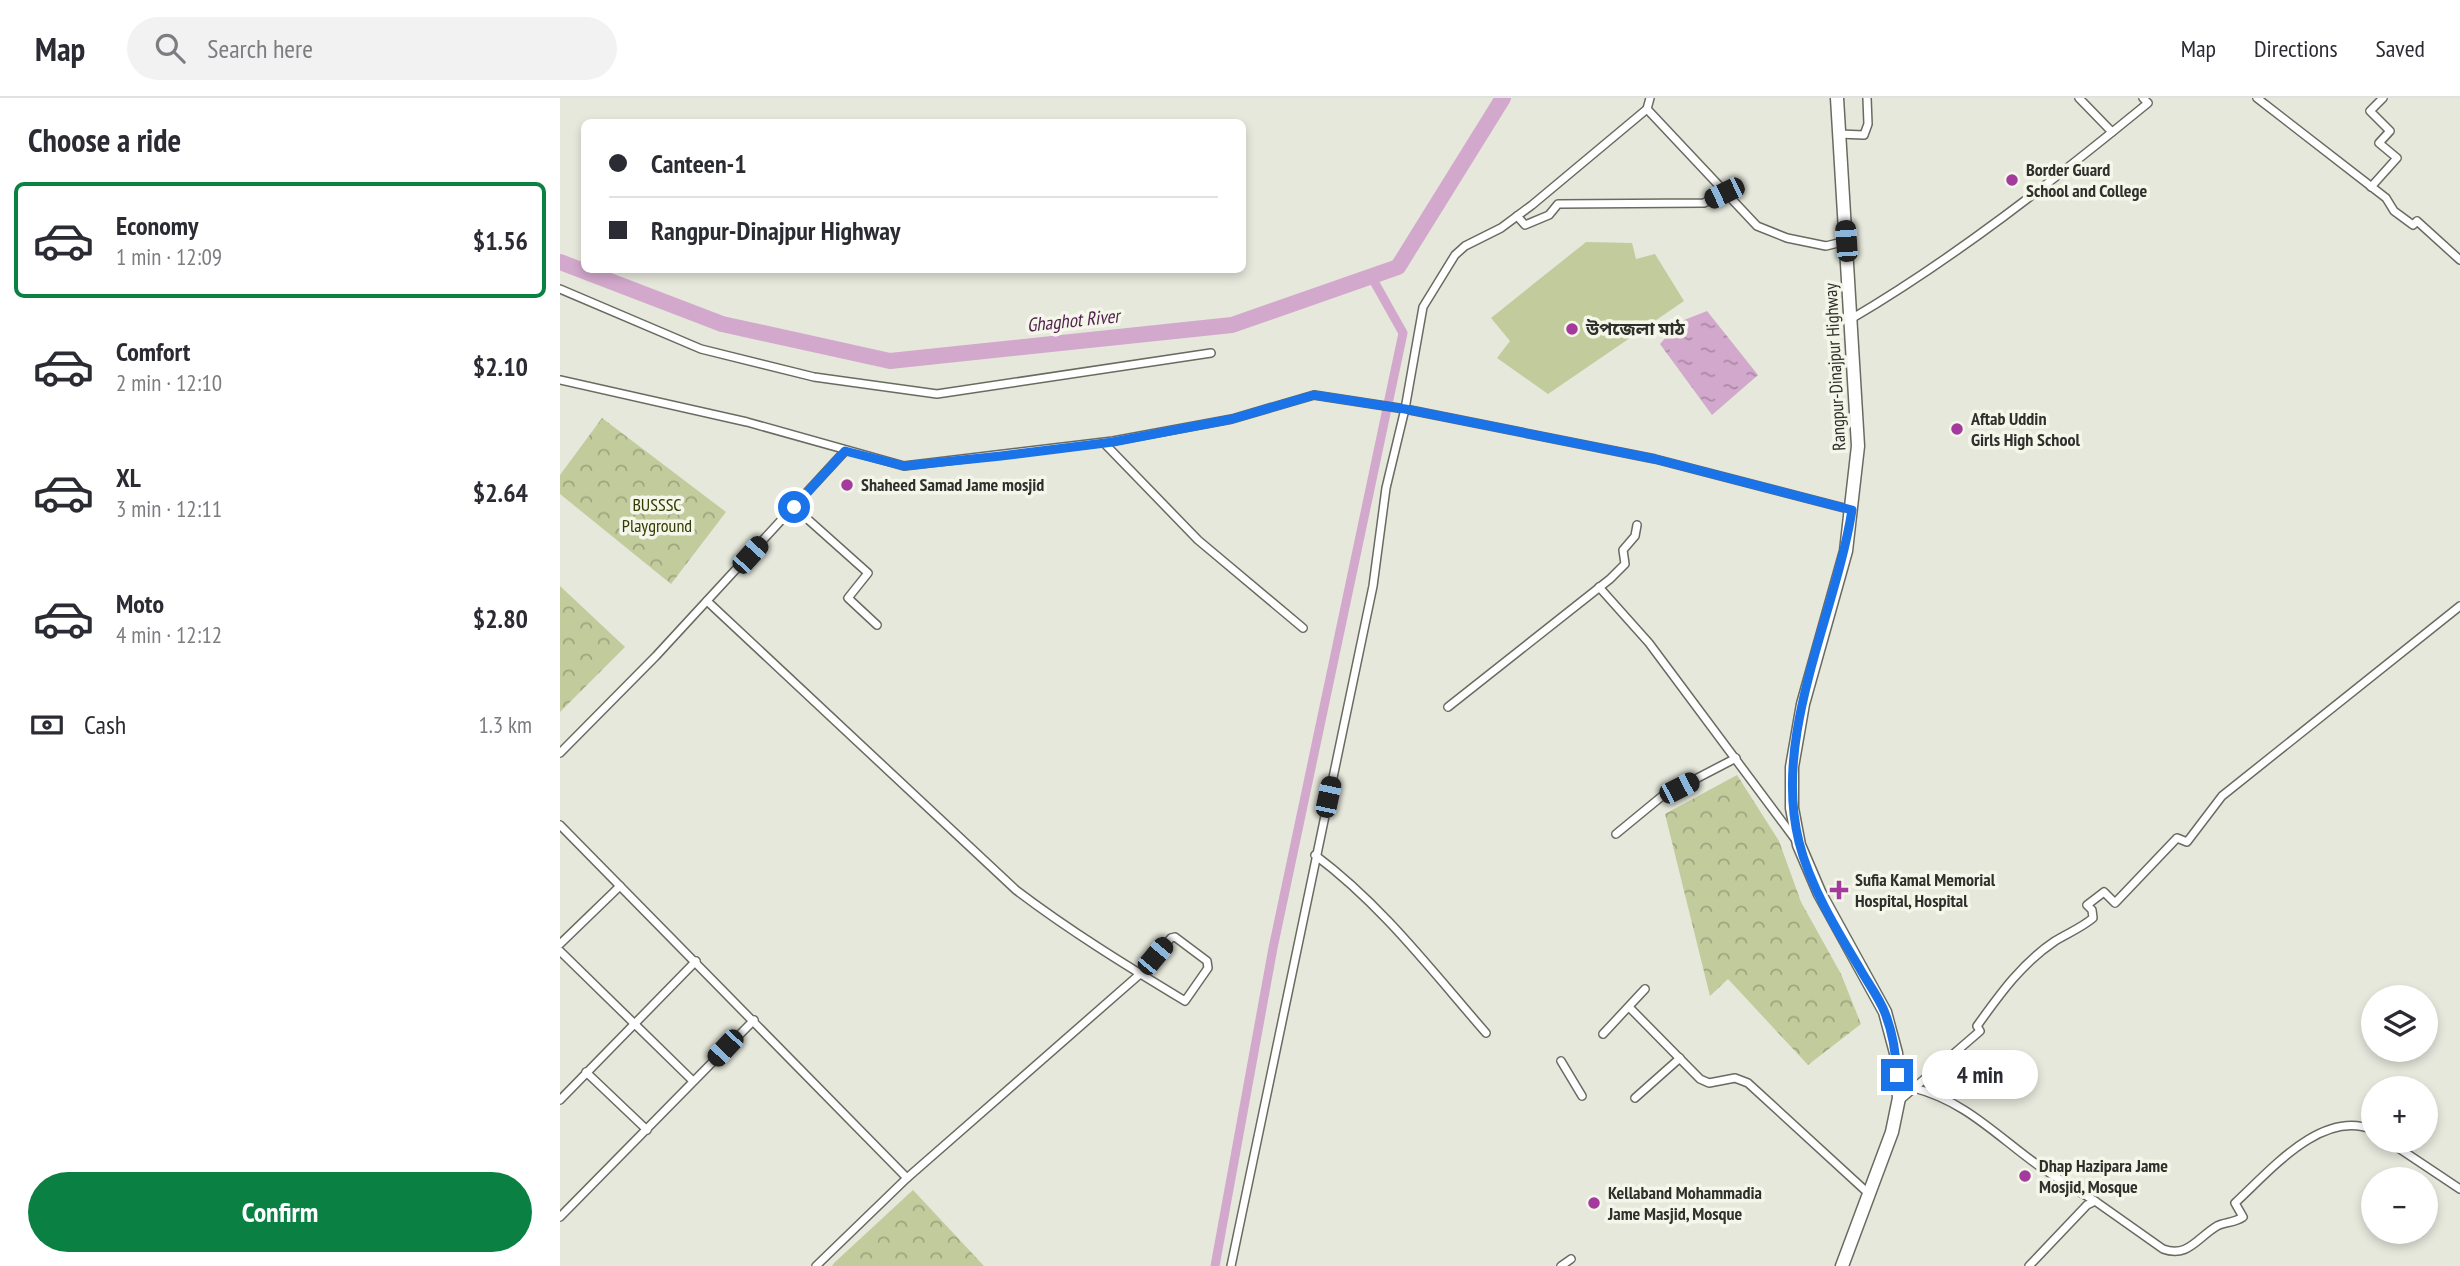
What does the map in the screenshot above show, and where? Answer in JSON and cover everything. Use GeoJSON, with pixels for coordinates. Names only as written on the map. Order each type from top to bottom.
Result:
{"type":"FeatureCollection","features":[{"type":"Feature","properties":{"kind":"highway","name":"Rangpur-Dinajpur Highway"},"geometry":{"type":"LineString","coordinates":[[1837,98],[1858,446],[1846,551],[1803,704],[1792,767],[1792,808],[1800,845],[1841,936],[1885,1012],[1896,1053],[1898,1102],[1892,1132],[1842,1266]]}},
{"type":"Feature","properties":{"kind":"street"},"geometry":{"type":"LineString","coordinates":[[1231,1266],[1373,586],[1386,488],[1423,307],[1455,255],[1517,216],[1647,110],[1650,98]]}},
{"type":"Feature","properties":{"kind":"street"},"geometry":{"type":"LineString","coordinates":[[1839,134],[1864,135],[1868,124],[1867,98]]}},
{"type":"Feature","properties":{"kind":"street"},"geometry":{"type":"LineString","coordinates":[[2079,98],[2112,132]]}},
{"type":"Feature","properties":{"kind":"street"},"geometry":{"type":"LineString","coordinates":[[1852,319],[1930,267],[2112,132],[2148,103],[2143,98]]}},
{"type":"Feature","properties":{"kind":"street"},"geometry":{"type":"LineString","coordinates":[[2257,98],[2386,198],[2394,211],[2413,225],[2417,221],[2460,260]]}},
{"type":"Feature","properties":{"kind":"street"},"geometry":{"type":"LineString","coordinates":[[2371,187],[2397,159],[2379,142],[2390,131],[2370,111],[2383,98]]}},
{"type":"Feature","properties":{"kind":"street"},"geometry":{"type":"LineString","coordinates":[[1647,110],[1757,226],[1787,238],[1826,246],[1846,241]]}},
{"type":"Feature","properties":{"kind":"street"},"geometry":{"type":"LineString","coordinates":[[1517,216],[1525,225],[1549,215],[1558,204],[1704,202],[1724,193]]}},
{"type":"Feature","properties":{"kind":"street"},"geometry":{"type":"LineString","coordinates":[[560,289],[702,349],[814,377],[937,394],[1211,353]]}},
{"type":"Feature","properties":{"kind":"street"},"geometry":{"type":"LineString","coordinates":[[560,380],[747,422],[904,466],[1104,443],[1232,419],[1314,395],[1402,409],[1655,459],[1852,510]]}},
{"type":"Feature","properties":{"kind":"street"},"geometry":{"type":"LineString","coordinates":[[1104,443],[1198,540],[1303,628]]}},
{"type":"Feature","properties":{"kind":"street"},"geometry":{"type":"LineString","coordinates":[[560,753],[707,601],[845,451]]}},
{"type":"Feature","properties":{"kind":"street"},"geometry":{"type":"LineString","coordinates":[[794,507],[868,573],[848,598],[877,625]]}},
{"type":"Feature","properties":{"kind":"street"},"geometry":{"type":"LineString","coordinates":[[1448,707],[1625,564],[1623,550],[1635,536],[1637,525]]}},
{"type":"Feature","properties":{"kind":"street"},"geometry":{"type":"LineString","coordinates":[[1599,587],[1649,643],[1800,845]]}},
{"type":"Feature","properties":{"kind":"street"},"geometry":{"type":"LineString","coordinates":[[707,601],[1016,890],[1140,974],[1185,1001],[1208,968],[1207,961],[1175,937],[1140,974],[907,1178],[816,1266]]}},
{"type":"Feature","properties":{"kind":"street"},"geometry":{"type":"LineString","coordinates":[[1898,1102],[1980,1031],[1977,1026],[2015,974],[2056,940],[2080,930],[2093,919],[2092,910],[2087,905],[2104,892],[2115,903],[2177,838],[2187,842],[2222,796],[2460,606]]}},
{"type":"Feature","properties":{"kind":"street"},"geometry":{"type":"LineString","coordinates":[[1616,834],[1661,797],[1736,758]]}},
{"type":"Feature","properties":{"kind":"street"},"geometry":{"type":"LineString","coordinates":[[560,825],[907,1178]]}},
{"type":"Feature","properties":{"kind":"street"},"geometry":{"type":"LineString","coordinates":[[1315,855],[1357,887],[1387,918],[1486,1033]]}},
{"type":"Feature","properties":{"kind":"street"},"geometry":{"type":"LineString","coordinates":[[560,944],[621,886]]}},
{"type":"Feature","properties":{"kind":"street"},"geometry":{"type":"LineString","coordinates":[[560,951],[694,1081]]}},
{"type":"Feature","properties":{"kind":"street"},"geometry":{"type":"LineString","coordinates":[[560,1100],[696,961]]}},
{"type":"Feature","properties":{"kind":"street"},"geometry":{"type":"LineString","coordinates":[[1603,1034],[1645,989]]}},
{"type":"Feature","properties":{"kind":"street"},"geometry":{"type":"LineString","coordinates":[[1629,1007],[1704,1082],[1735,1079],[1748,1083],[1868,1193]]}},
{"type":"Feature","properties":{"kind":"street"},"geometry":{"type":"LineString","coordinates":[[560,1217],[754,1020]]}},
{"type":"Feature","properties":{"kind":"street"},"geometry":{"type":"LineString","coordinates":[[1635,1098],[1680,1058]]}},
{"type":"Feature","properties":{"kind":"street"},"geometry":{"type":"LineString","coordinates":[[1561,1061],[1582,1096]]}},
{"type":"Feature","properties":{"kind":"street"},"geometry":{"type":"LineString","coordinates":[[586,1072],[647,1130]]}},
{"type":"Feature","properties":{"kind":"street"},"geometry":{"type":"LineString","coordinates":[[1914,1088],[1942,1096],[1984,1121],[2038,1165],[2163,1249],[2181,1251],[2190,1248],[2217,1226],[2234,1223],[2243,1217],[2235,1203],[2309,1140],[2333,1128],[2361,1125]]}},
{"type":"Feature","properties":{"kind":"street"},"geometry":{"type":"LineString","coordinates":[[2406,1153],[2460,1189]]}},
{"type":"Feature","properties":{"kind":"street"},"geometry":{"type":"LineString","coordinates":[[2029,1266],[2087,1205],[2095,1202]]}},
{"type":"Feature","properties":{"kind":"street"},"geometry":{"type":"LineString","coordinates":[[1561,1266],[1571,1259]]}},
{"type":"Feature","properties":{"kind":"green space","name":"উপজেলা মাঠ"},"geometry":{"type":"Polygon","coordinates":[[[1586,242],[1632,243],[1636,259],[1655,254],[1684,301],[1548,394],[1497,358],[1510,341],[1491,318],[1586,242]]]}},
{"type":"Feature","properties":{"kind":"green space","name":"BUSSSC Playground"},"geometry":{"type":"Polygon","coordinates":[[[602,418],[726,512],[671,584],[560,494],[560,475],[602,418]]]}},
{"type":"Feature","properties":{"kind":"green space"},"geometry":{"type":"Polygon","coordinates":[[[560,586],[625,647],[560,712],[560,586]]]}},
{"type":"Feature","properties":{"kind":"green space"},"geometry":{"type":"Polygon","coordinates":[[[1737,775],[1779,841],[1801,902],[1841,974],[1861,1024],[1808,1065],[1728,979],[1710,996],[1665,814],[1737,775]]]}},
{"type":"Feature","properties":{"kind":"green space"},"geometry":{"type":"Polygon","coordinates":[[[913,1190],[984,1266],[832,1266],[834,1263],[913,1190]]]}},
{"type":"Feature","properties":{"kind":"water"},"geometry":{"type":"Polygon","coordinates":[[[1707,311],[1758,375],[1712,415],[1660,344],[1679,322],[1707,311]]]}},
{"type":"Feature","properties":{"kind":"waterway","name":"Ghaghot River"},"geometry":{"type":"LineString","coordinates":[[589,273],[722,324],[890,361],[1232,325],[1398,267],[1503,98]]}},
{"type":"Feature","properties":{"kind":"waterway","name":"Ghaghot River"},"geometry":{"type":"LineString","coordinates":[[560,262],[581,270]]}},
{"type":"Feature","properties":{"kind":"waterway"},"geometry":{"type":"LineString","coordinates":[[1215,1266],[1273,948],[1403,333],[1371,276]]}},
{"type":"Feature","properties":{"kind":"place","name":"Border Guard School and College"},"geometry":{"type":"Point","coordinates":[2012,180]}},
{"type":"Feature","properties":{"kind":"place","name":"উপজেলা মাঠ"},"geometry":{"type":"Point","coordinates":[1572,329]}},
{"type":"Feature","properties":{"kind":"place","name":"Aftab Uddin Girls High School"},"geometry":{"type":"Point","coordinates":[1957,429]}},
{"type":"Feature","properties":{"kind":"place","name":"Shaheed Samad Jame mosjid"},"geometry":{"type":"Point","coordinates":[847,485]}},
{"type":"Feature","properties":{"kind":"place","name":"Sufia Kamal Memorial Hospital, Hospital"},"geometry":{"type":"Point","coordinates":[1839,890]}},
{"type":"Feature","properties":{"kind":"place","name":"Dhap Hazipara Jame Mosjid, Mosque"},"geometry":{"type":"Point","coordinates":[2025,1176]}},
{"type":"Feature","properties":{"kind":"place","name":"Kellaband Mohammadia Jame Masjid, Mosque"},"geometry":{"type":"Point","coordinates":[1594,1203]}},
{"type":"Feature","properties":{"kind":"route"},"geometry":{"type":"LineString","coordinates":[[794,507],[845,451],[904,466],[1001,456],[1113,442],[1232,419],[1314,395],[1405,409],[1655,459],[1852,510],[1846,551],[1803,704],[1792,767],[1792,808],[1800,845],[1820,894],[1885,1012],[1896,1053],[1897,1075]]}}]}
